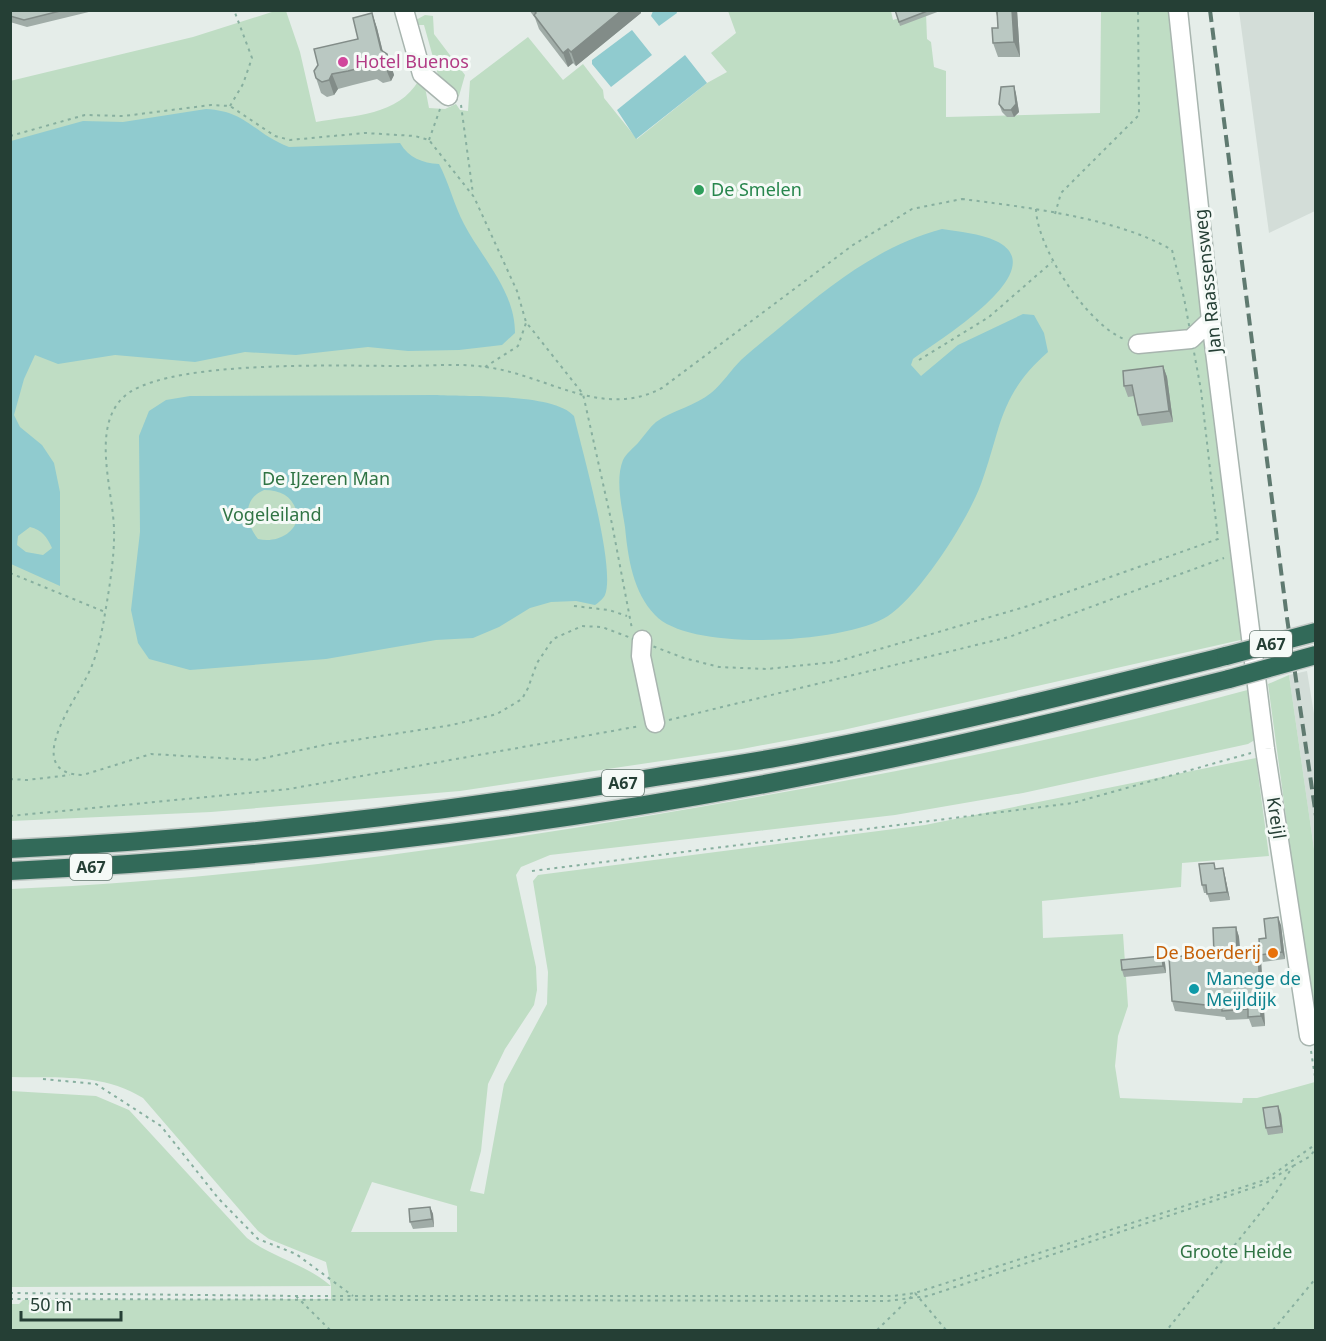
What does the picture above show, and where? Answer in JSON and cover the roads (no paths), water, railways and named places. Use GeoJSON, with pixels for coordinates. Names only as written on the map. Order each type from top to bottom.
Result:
{"type":"FeatureCollection","features":[{"type":"Feature","properties":{"kind":"highway","name":"A67"},"geometry":{"type":"LineString","coordinates":[[10,849],[102,845],[313,825],[544,796],[836,747],[1027,706],[1316,632]]}},
{"type":"Feature","properties":{"kind":"highway","name":"A67"},"geometry":{"type":"LineString","coordinates":[[10,871],[113,866],[331,846],[596,811],[864,765],[1035,727],[1316,655]]}},
{"type":"Feature","properties":{"kind":"street"},"geometry":{"type":"LineString","coordinates":[[404,10],[422,74],[448,96]]}},
{"type":"Feature","properties":{"kind":"street","name":"Jan Raassensweg"},"geometry":{"type":"LineString","coordinates":[[1178,10],[1211,320],[1242,552]]}},
{"type":"Feature","properties":{"kind":"street"},"geometry":{"type":"LineString","coordinates":[[1138,344],[1191,339],[1211,320]]}},
{"type":"Feature","properties":{"kind":"street","name":"Kreijl"},"geometry":{"type":"LineString","coordinates":[[1242,552],[1265,749],[1309,1036]]}},
{"type":"Feature","properties":{"kind":"street"},"geometry":{"type":"LineString","coordinates":[[638,639],[655,723]]}},
{"type":"Feature","properties":{"kind":"water"},"geometry":{"type":"Polygon","coordinates":[[[676,10],[677,13],[659,26],[651,16],[653,11],[676,10]]]}},
{"type":"Feature","properties":{"kind":"water"},"geometry":{"type":"Polygon","coordinates":[[[632,30],[652,55],[611,87],[592,64],[592,60],[632,30]]]}},
{"type":"Feature","properties":{"kind":"water"},"geometry":{"type":"Polygon","coordinates":[[[685,55],[707,83],[636,139],[617,110],[685,55]]]}},
{"type":"Feature","properties":{"kind":"water"},"geometry":{"type":"Polygon","coordinates":[[[206,109],[241,118],[267,136],[289,147],[400,143],[416,159],[439,164],[464,224],[497,276],[510,303],[515,333],[502,345],[459,350],[408,351],[368,347],[296,355],[245,352],[195,362],[115,355],[58,364],[35,355],[24,379],[14,415],[20,427],[42,445],[54,463],[60,492],[60,586],[11,564],[11,141],[83,121],[123,122],[206,109]],[[30,527],[18,536],[17,545],[26,552],[43,555],[52,548],[44,534],[30,527]]]}},
{"type":"Feature","properties":{"kind":"water"},"geometry":{"type":"Polygon","coordinates":[[[942,229],[976,234],[996,241],[1011,254],[1012,269],[1002,287],[985,305],[913,359],[911,365],[921,376],[958,345],[1023,314],[1034,315],[1044,333],[1048,352],[1019,383],[1010,398],[975,499],[928,575],[914,592],[888,616],[868,625],[840,633],[806,638],[734,639],[701,635],[673,627],[655,615],[641,596],[630,562],[619,485],[623,460],[656,422],[711,393],[746,355],[839,281],[898,245],[942,229]]]}},
{"type":"Feature","properties":{"kind":"water"},"geometry":{"type":"Polygon","coordinates":[[[190,396],[490,396],[549,403],[564,409],[574,416],[597,508],[606,560],[605,595],[595,605],[576,601],[551,602],[530,608],[499,627],[473,638],[436,640],[326,659],[190,670],[149,659],[138,643],[131,610],[140,532],[139,436],[149,411],[166,400],[190,396]],[[264,490],[252,499],[248,519],[258,539],[271,540],[289,533],[298,516],[294,504],[287,496],[264,490]]]}},
{"type":"Feature","properties":{"kind":"railway"},"geometry":{"type":"LineString","coordinates":[[1210,10],[1287,618],[1316,816]]}},
{"type":"Feature","properties":{"kind":"place","name":"Hotel Buenos"},"geometry":{"type":"Point","coordinates":[343,62]}},
{"type":"Feature","properties":{"kind":"place","name":"De Smelen"},"geometry":{"type":"Point","coordinates":[699,190]}},
{"type":"Feature","properties":{"kind":"place","name":"De Boerderij"},"geometry":{"type":"Point","coordinates":[1273,953]}},
{"type":"Feature","properties":{"kind":"place","name":"Manege de Meijldijk"},"geometry":{"type":"Point","coordinates":[1194,989]}},
{"type":"Feature","properties":{"kind":"park label","name":"De IJzeren Man"},"geometry":{"type":"Point","coordinates":[326,479]}},
{"type":"Feature","properties":{"kind":"park label","name":"Vogeleiland"},"geometry":{"type":"Point","coordinates":[272,515]}},
{"type":"Feature","properties":{"kind":"park label","name":"Groote Heide"},"geometry":{"type":"Point","coordinates":[1236,1252]}}]}
